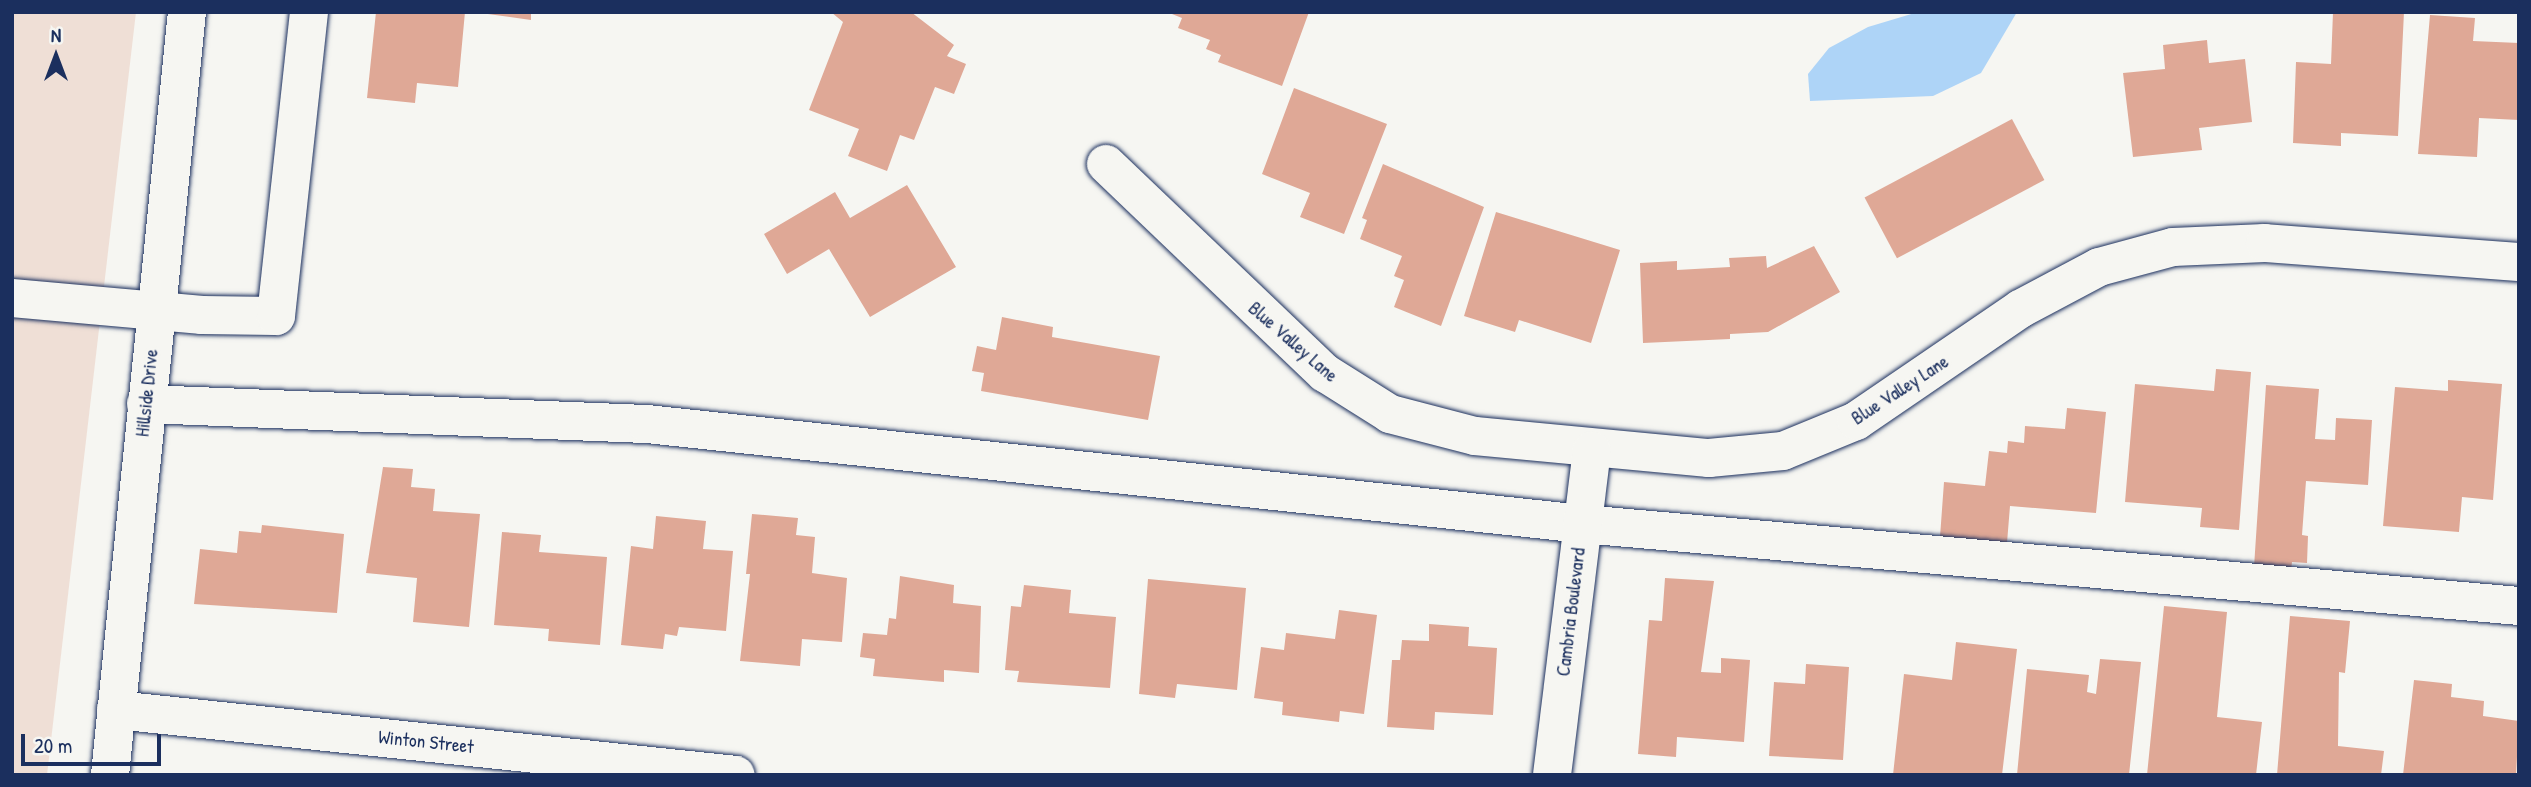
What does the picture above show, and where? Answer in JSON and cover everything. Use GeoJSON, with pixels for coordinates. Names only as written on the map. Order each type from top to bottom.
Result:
{"type":"FeatureCollection","features":[{"type":"Feature","properties":{"kind":"street","name":"Hillside Drive"},"geometry":{"type":"LineString","coordinates":[[110,775],[187,12]]}},
{"type":"Feature","properties":{"kind":"street"},"geometry":{"type":"LineString","coordinates":[[12,298],[156,308],[202,315],[276,316],[309,12]]}},
{"type":"Feature","properties":{"kind":"street","name":"Blue Valley Lane"},"geometry":{"type":"LineString","coordinates":[[1106,164],[1269,324],[1325,373],[1390,414],[1475,436],[1592,450],[1709,458],[1783,451],[1856,421],[2020,309],[2088,273],[2174,247],[2265,243],[2519,262]]}},
{"type":"Feature","properties":{"kind":"street"},"geometry":{"type":"LineString","coordinates":[[146,404],[647,424],[1582,524],[2519,606]]}},
{"type":"Feature","properties":{"kind":"street","name":"Cambria Boulevard"},"geometry":{"type":"LineString","coordinates":[[1552,775],[1592,450]]}},
{"type":"Feature","properties":{"kind":"street","name":"Winton Street"},"geometry":{"type":"LineString","coordinates":[[116,710],[736,775]]}},
{"type":"Feature","properties":{"kind":"shaded area"},"geometry":{"type":"Polygon","coordinates":[[[12,12],[136,12],[47,775],[12,775],[12,12]]]}},
{"type":"Feature","properties":{"kind":"water"},"geometry":{"type":"Polygon","coordinates":[[[1918,12],[2017,12],[1981,73],[1933,96],[1810,101],[1808,74],[1829,48],[1868,27],[1918,12]]]}},
{"type":"Feature","properties":{"kind":"building"},"geometry":{"type":"Polygon","coordinates":[[[376,12],[465,12],[458,87],[417,83],[415,103],[367,98],[376,12]]]}},
{"type":"Feature","properties":{"kind":"building"},"geometry":{"type":"Polygon","coordinates":[[[473,12],[531,12],[531,20],[473,12]]]}},
{"type":"Feature","properties":{"kind":"building"},"geometry":{"type":"Polygon","coordinates":[[[831,12],[911,12],[954,45],[947,56],[966,64],[954,94],[935,87],[914,140],[900,135],[887,171],[848,156],[859,129],[809,110],[843,22],[831,12]]]}},
{"type":"Feature","properties":{"kind":"building"},"geometry":{"type":"Polygon","coordinates":[[[1167,12],[1309,12],[1282,86],[1218,62],[1221,55],[1206,49],[1210,40],[1178,28],[1182,18],[1167,12]]]}},
{"type":"Feature","properties":{"kind":"building"},"geometry":{"type":"Polygon","coordinates":[[[2333,12],[2404,12],[2398,136],[2341,133],[2341,146],[2293,143],[2296,62],[2331,64],[2333,12]]]}},
{"type":"Feature","properties":{"kind":"building"},"geometry":{"type":"Polygon","coordinates":[[[2430,15],[2475,18],[2473,41],[2519,43],[2519,120],[2479,118],[2477,157],[2418,154],[2430,15]]]}},
{"type":"Feature","properties":{"kind":"building"},"geometry":{"type":"Polygon","coordinates":[[[2207,40],[2209,63],[2245,59],[2252,122],[2199,128],[2202,150],[2133,157],[2123,73],[2165,69],[2163,45],[2207,40]]]}},
{"type":"Feature","properties":{"kind":"building"},"geometry":{"type":"Polygon","coordinates":[[[1294,88],[1387,124],[1344,234],[1300,217],[1310,193],[1262,174],[1294,88]]]}},
{"type":"Feature","properties":{"kind":"building"},"geometry":{"type":"Polygon","coordinates":[[[2012,119],[2044,180],[1897,258],[1865,197],[2012,119]]]}},
{"type":"Feature","properties":{"kind":"building"},"geometry":{"type":"Polygon","coordinates":[[[1383,164],[1484,207],[1441,326],[1394,307],[1404,280],[1394,276],[1402,256],[1360,239],[1367,220],[1362,218],[1383,164]]]}},
{"type":"Feature","properties":{"kind":"building"},"geometry":{"type":"Polygon","coordinates":[[[907,185],[956,267],[870,317],[829,249],[787,274],[764,234],[835,192],[850,218],[907,185]]]}},
{"type":"Feature","properties":{"kind":"building"},"geometry":{"type":"Polygon","coordinates":[[[1496,212],[1620,250],[1591,343],[1519,320],[1515,332],[1464,316],[1496,212]]]}},
{"type":"Feature","properties":{"kind":"building"},"geometry":{"type":"Polygon","coordinates":[[[1814,246],[1840,292],[1768,332],[1730,334],[1730,339],[1643,343],[1640,263],[1677,261],[1677,270],[1730,267],[1729,258],[1766,256],[1767,268],[1814,246]]]}},
{"type":"Feature","properties":{"kind":"building"},"geometry":{"type":"Polygon","coordinates":[[[1002,317],[1053,327],[1052,337],[1160,356],[1148,420],[981,391],[984,373],[972,371],[977,346],[996,350],[1002,317]]]}},
{"type":"Feature","properties":{"kind":"building"},"geometry":{"type":"Polygon","coordinates":[[[2216,369],[2251,372],[2239,530],[2200,527],[2202,508],[2125,502],[2135,384],[2214,391],[2216,369]]]}},
{"type":"Feature","properties":{"kind":"building"},"geometry":{"type":"Polygon","coordinates":[[[2448,380],[2502,384],[2493,500],[2462,497],[2459,532],[2383,526],[2395,387],[2448,391],[2448,380]]]}},
{"type":"Feature","properties":{"kind":"building"},"geometry":{"type":"Polygon","coordinates":[[[2266,385],[2319,389],[2315,439],[2335,440],[2336,418],[2372,420],[2368,485],[2306,481],[2302,535],[2308,536],[2307,563],[2292,562],[2291,570],[2254,567],[2266,385]]]}},
{"type":"Feature","properties":{"kind":"building"},"geometry":{"type":"Polygon","coordinates":[[[2067,408],[2106,412],[2096,513],[2010,506],[2007,543],[1940,537],[1944,482],[1985,486],[1989,451],[2007,453],[2008,441],[2024,443],[2025,426],[2065,429],[2067,408]]]}},
{"type":"Feature","properties":{"kind":"building"},"geometry":{"type":"Polygon","coordinates":[[[383,467],[413,469],[411,487],[435,489],[433,511],[480,514],[469,627],[413,622],[417,578],[366,573],[383,467]]]}},
{"type":"Feature","properties":{"kind":"building"},"geometry":{"type":"Polygon","coordinates":[[[752,514],[798,518],[796,535],[815,537],[812,573],[847,578],[842,642],[802,639],[800,666],[740,661],[750,574],[746,574],[752,514]]]}},
{"type":"Feature","properties":{"kind":"building"},"geometry":{"type":"Polygon","coordinates":[[[656,516],[706,521],[703,549],[733,551],[726,631],[679,627],[677,636],[665,634],[663,649],[621,645],[631,546],[653,549],[656,516]]]}},
{"type":"Feature","properties":{"kind":"building"},"geometry":{"type":"Polygon","coordinates":[[[262,525],[344,534],[337,613],[194,604],[200,549],[237,553],[239,531],[261,533],[262,525]]]}},
{"type":"Feature","properties":{"kind":"building"},"geometry":{"type":"Polygon","coordinates":[[[502,532],[541,535],[539,552],[607,557],[600,645],[548,641],[549,629],[494,625],[502,532]]]}},
{"type":"Feature","properties":{"kind":"building"},"geometry":{"type":"Polygon","coordinates":[[[900,576],[954,585],[953,603],[981,606],[979,673],[944,670],[944,682],[873,676],[875,659],[860,657],[863,633],[887,635],[889,618],[896,619],[900,576]]]}},
{"type":"Feature","properties":{"kind":"building"},"geometry":{"type":"Polygon","coordinates":[[[1665,578],[1714,581],[1701,672],[1721,673],[1721,658],[1750,660],[1744,742],[1677,737],[1676,757],[1638,754],[1649,620],[1662,621],[1665,578]]]}},
{"type":"Feature","properties":{"kind":"building"},"geometry":{"type":"Polygon","coordinates":[[[1148,579],[1246,588],[1237,690],[1177,684],[1175,698],[1139,694],[1148,579]]]}},
{"type":"Feature","properties":{"kind":"building"},"geometry":{"type":"Polygon","coordinates":[[[1024,585],[1071,590],[1069,613],[1116,617],[1110,688],[1017,682],[1019,671],[1005,670],[1011,606],[1021,607],[1024,585]]]}},
{"type":"Feature","properties":{"kind":"building"},"geometry":{"type":"Polygon","coordinates":[[[2164,606],[2227,612],[2217,717],[2262,722],[2256,775],[2147,775],[2164,606]]]}},
{"type":"Feature","properties":{"kind":"building"},"geometry":{"type":"Polygon","coordinates":[[[1339,610],[1377,615],[1364,714],[1340,711],[1339,722],[1282,715],[1283,702],[1254,698],[1261,647],[1284,650],[1286,633],[1335,639],[1339,610]]]}},
{"type":"Feature","properties":{"kind":"building"},"geometry":{"type":"Polygon","coordinates":[[[2290,616],[2350,621],[2345,673],[2339,672],[2338,746],[2384,751],[2381,775],[2277,775],[2290,616]]]}},
{"type":"Feature","properties":{"kind":"building"},"geometry":{"type":"Polygon","coordinates":[[[1429,624],[1469,627],[1468,646],[1497,648],[1493,715],[1435,712],[1434,730],[1387,727],[1392,660],[1400,660],[1402,640],[1429,641],[1429,624]]]}},
{"type":"Feature","properties":{"kind":"building"},"geometry":{"type":"Polygon","coordinates":[[[1956,642],[2017,649],[2002,775],[1893,775],[1904,674],[1952,680],[1956,642]]]}},
{"type":"Feature","properties":{"kind":"building"},"geometry":{"type":"Polygon","coordinates":[[[2100,659],[2141,662],[2129,775],[2017,775],[2027,669],[2089,675],[2087,692],[2096,694],[2100,659]]]}},
{"type":"Feature","properties":{"kind":"building"},"geometry":{"type":"Polygon","coordinates":[[[1806,664],[1849,667],[1843,760],[1769,756],[1774,682],[1805,684],[1806,664]]]}},
{"type":"Feature","properties":{"kind":"building"},"geometry":{"type":"Polygon","coordinates":[[[2414,680],[2452,684],[2451,697],[2484,701],[2483,716],[2519,721],[2516,775],[2403,775],[2414,680]]]}}]}
